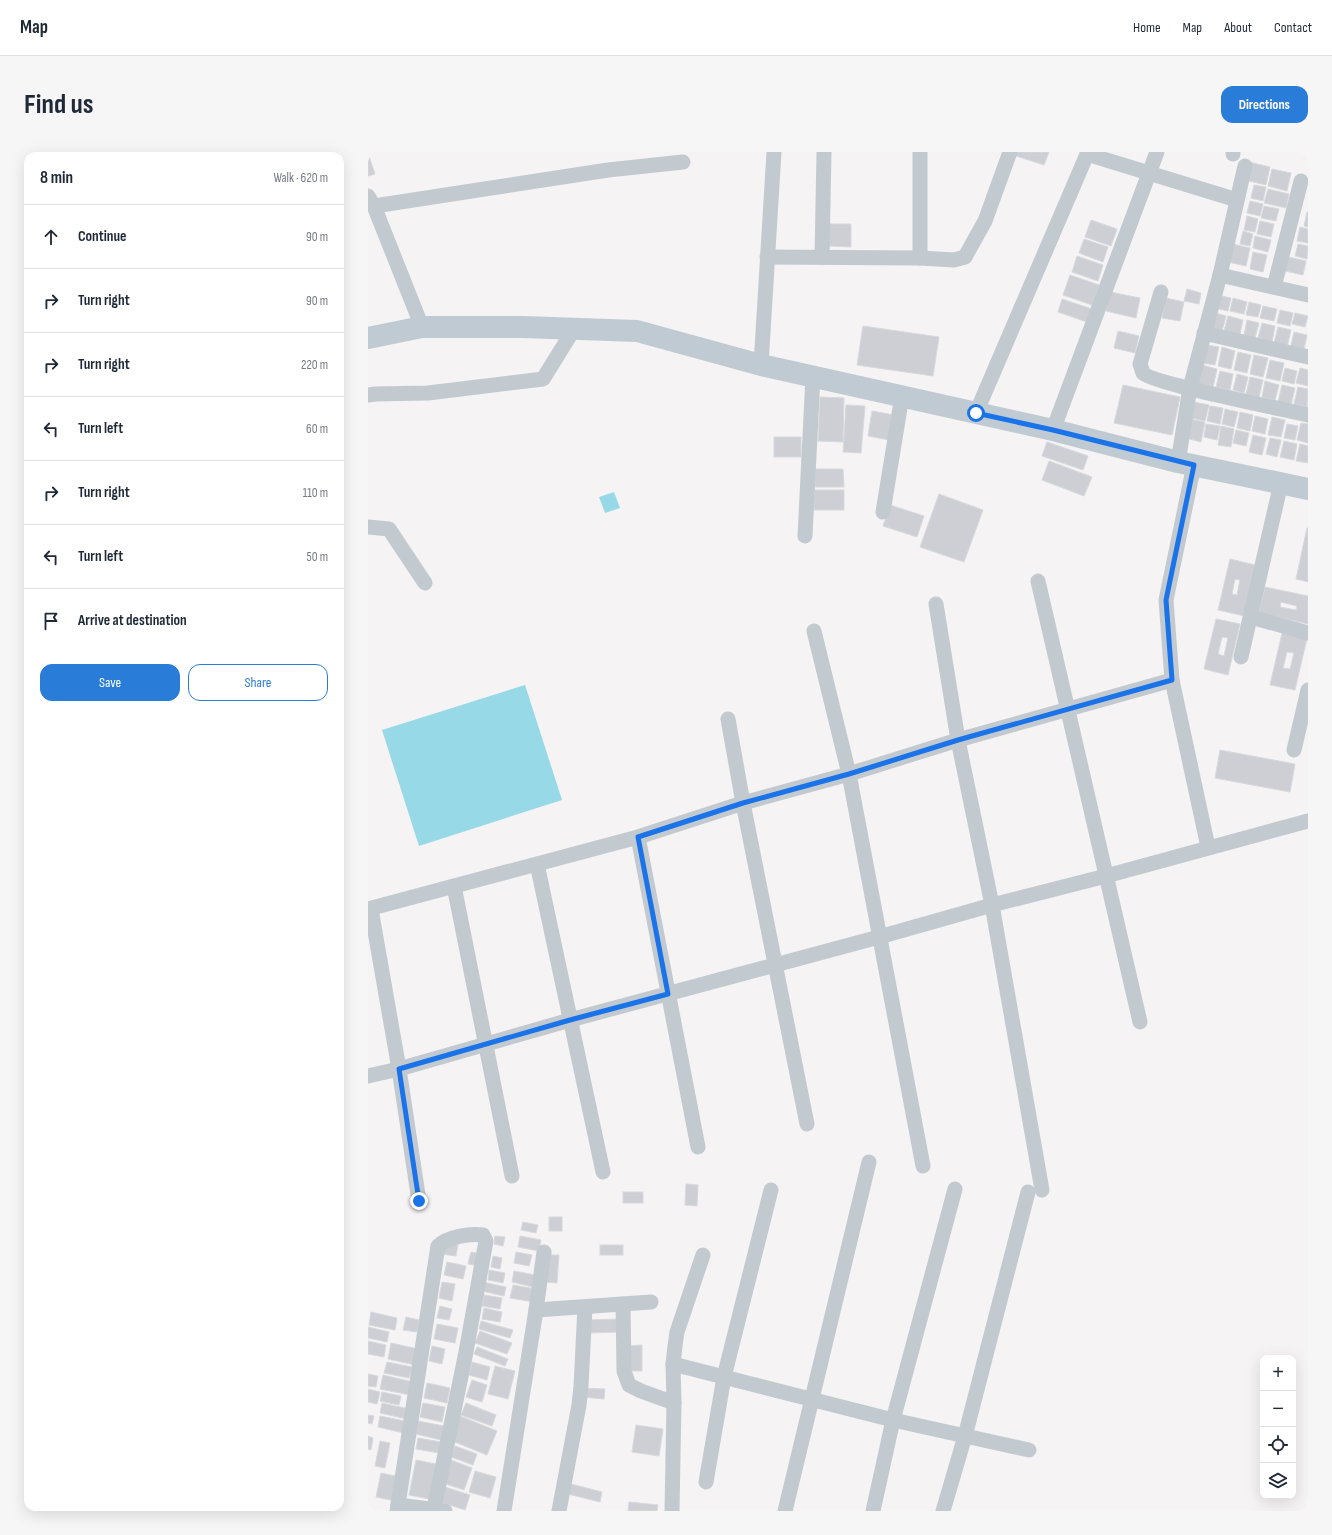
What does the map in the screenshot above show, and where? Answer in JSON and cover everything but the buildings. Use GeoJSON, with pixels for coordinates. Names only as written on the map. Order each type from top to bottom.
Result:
{"type":"FeatureCollection","features":[{"type":"Feature","properties":{"kind":"street"},"geometry":{"type":"LineString","coordinates":[[761,365],[774,152]]}},
{"type":"Feature","properties":{"kind":"street"},"geometry":{"type":"LineString","coordinates":[[822,257],[824,152]]}},
{"type":"Feature","properties":{"kind":"street"},"geometry":{"type":"LineString","coordinates":[[920,152],[920,258]]}},
{"type":"Feature","properties":{"kind":"street"},"geometry":{"type":"LineString","coordinates":[[767,257],[920,258],[954,260],[965,257],[985,221],[1010,152]]}},
{"type":"Feature","properties":{"kind":"street"},"geometry":{"type":"LineString","coordinates":[[1053,430],[1158,152]]}},
{"type":"Feature","properties":{"kind":"street"},"geometry":{"type":"LineString","coordinates":[[976,413],[1088,153],[1149,174],[1237,200]]}},
{"type":"Feature","properties":{"kind":"street"},"geometry":{"type":"LineString","coordinates":[[422,327],[371,201],[608,170],[683,162]]}},
{"type":"Feature","properties":{"kind":"street"},"geometry":{"type":"LineString","coordinates":[[1208,847],[1172,680],[1166,600],[1186,463],[1190,388],[1220,275],[1245,166]]}},
{"type":"Feature","properties":{"kind":"street"},"geometry":{"type":"LineString","coordinates":[[1274,287],[1301,181]]}},
{"type":"Feature","properties":{"kind":"street"},"geometry":{"type":"LineString","coordinates":[[1220,275],[1308,295]]}},
{"type":"Feature","properties":{"kind":"street"},"geometry":{"type":"LineString","coordinates":[[1161,292],[1140,364],[1143,373],[1150,377],[1190,388],[1308,415]]}},
{"type":"Feature","properties":{"kind":"street"},"geometry":{"type":"LineString","coordinates":[[368,338],[422,327],[523,327],[637,331],[761,365],[1053,430],[1186,463],[1308,489]]}},
{"type":"Feature","properties":{"kind":"street"},"geometry":{"type":"LineString","coordinates":[[368,395],[428,393],[543,379],[574,329]]}},
{"type":"Feature","properties":{"kind":"street"},"geometry":{"type":"LineString","coordinates":[[1204,333],[1308,357]]}},
{"type":"Feature","properties":{"kind":"street"},"geometry":{"type":"LineString","coordinates":[[806,536],[813,376]]}},
{"type":"Feature","properties":{"kind":"street"},"geometry":{"type":"LineString","coordinates":[[883,512],[902,396]]}},
{"type":"Feature","properties":{"kind":"street"},"geometry":{"type":"LineString","coordinates":[[1241,657],[1281,483]]}},
{"type":"Feature","properties":{"kind":"street"},"geometry":{"type":"LineString","coordinates":[[368,527],[389,529],[425,583]]}},
{"type":"Feature","properties":{"kind":"street"},"geometry":{"type":"LineString","coordinates":[[1038,581],[1140,1022]]}},
{"type":"Feature","properties":{"kind":"street"},"geometry":{"type":"LineString","coordinates":[[936,604],[958,740],[992,905],[1035,1191],[943,1511]]}},
{"type":"Feature","properties":{"kind":"street"},"geometry":{"type":"LineString","coordinates":[[1251,617],[1308,632]]}},
{"type":"Feature","properties":{"kind":"street"},"geometry":{"type":"LineString","coordinates":[[814,631],[849,774],[923,1166]]}},
{"type":"Feature","properties":{"kind":"street"},"geometry":{"type":"LineString","coordinates":[[419,1201],[399,1069],[369,909],[638,837],[743,803],[849,774],[958,740],[1172,680]]}},
{"type":"Feature","properties":{"kind":"street"},"geometry":{"type":"LineString","coordinates":[[1294,750],[1308,690]]}},
{"type":"Feature","properties":{"kind":"street"},"geometry":{"type":"LineString","coordinates":[[728,719],[743,803],[807,1124]]}},
{"type":"Feature","properties":{"kind":"street"},"geometry":{"type":"LineString","coordinates":[[368,1076],[399,1069],[570,1020],[880,937],[992,905],[1106,876],[1308,821]]}},
{"type":"Feature","properties":{"kind":"street"},"geometry":{"type":"LineString","coordinates":[[638,837],[698,1147]]}},
{"type":"Feature","properties":{"kind":"street"},"geometry":{"type":"LineString","coordinates":[[537,864],[603,1172]]}},
{"type":"Feature","properties":{"kind":"street"},"geometry":{"type":"LineString","coordinates":[[454,886],[512,1176]]}},
{"type":"Feature","properties":{"kind":"street"},"geometry":{"type":"LineString","coordinates":[[785,1511],[869,1162]]}},
{"type":"Feature","properties":{"kind":"street"},"geometry":{"type":"LineString","coordinates":[[873,1511],[893,1420],[955,1189]]}},
{"type":"Feature","properties":{"kind":"street"},"geometry":{"type":"LineString","coordinates":[[706,1482],[724,1377],[771,1190]]}},
{"type":"Feature","properties":{"kind":"street"},"geometry":{"type":"LineString","coordinates":[[475,1234],[483,1235],[486,1241],[440,1510],[398,1508],[438,1246],[444,1241],[475,1234]]}},
{"type":"Feature","properties":{"kind":"street"},"geometry":{"type":"LineString","coordinates":[[504,1511],[544,1252]]}},
{"type":"Feature","properties":{"kind":"street"},"geometry":{"type":"LineString","coordinates":[[672,1511],[674,1403],[673,1364],[677,1332],[703,1254]]}},
{"type":"Feature","properties":{"kind":"street"},"geometry":{"type":"LineString","coordinates":[[536,1310],[652,1302]]}},
{"type":"Feature","properties":{"kind":"street"},"geometry":{"type":"LineString","coordinates":[[623,1304],[624,1371],[628,1385],[641,1392],[674,1403]]}},
{"type":"Feature","properties":{"kind":"street"},"geometry":{"type":"LineString","coordinates":[[559,1511],[579,1405],[585,1307]]}},
{"type":"Feature","properties":{"kind":"street"},"geometry":{"type":"LineString","coordinates":[[673,1364],[893,1420],[1029,1450]]}},
{"type":"Feature","properties":{"kind":"water"},"geometry":{"type":"Polygon","coordinates":[[[614,492],[620,508],[605,513],[599,497],[614,492]]]}},
{"type":"Feature","properties":{"kind":"water"},"geometry":{"type":"Polygon","coordinates":[[[525,685],[562,800],[419,846],[382,730],[525,685]]]}},
{"type":"Feature","properties":{"kind":"route"},"geometry":{"type":"LineString","coordinates":[[419,1201],[399,1069],[570,1020],[668,994],[638,837],[743,803],[849,774],[958,740],[1172,680],[1166,600],[1194,465],[1053,430],[976,413]]}}]}
